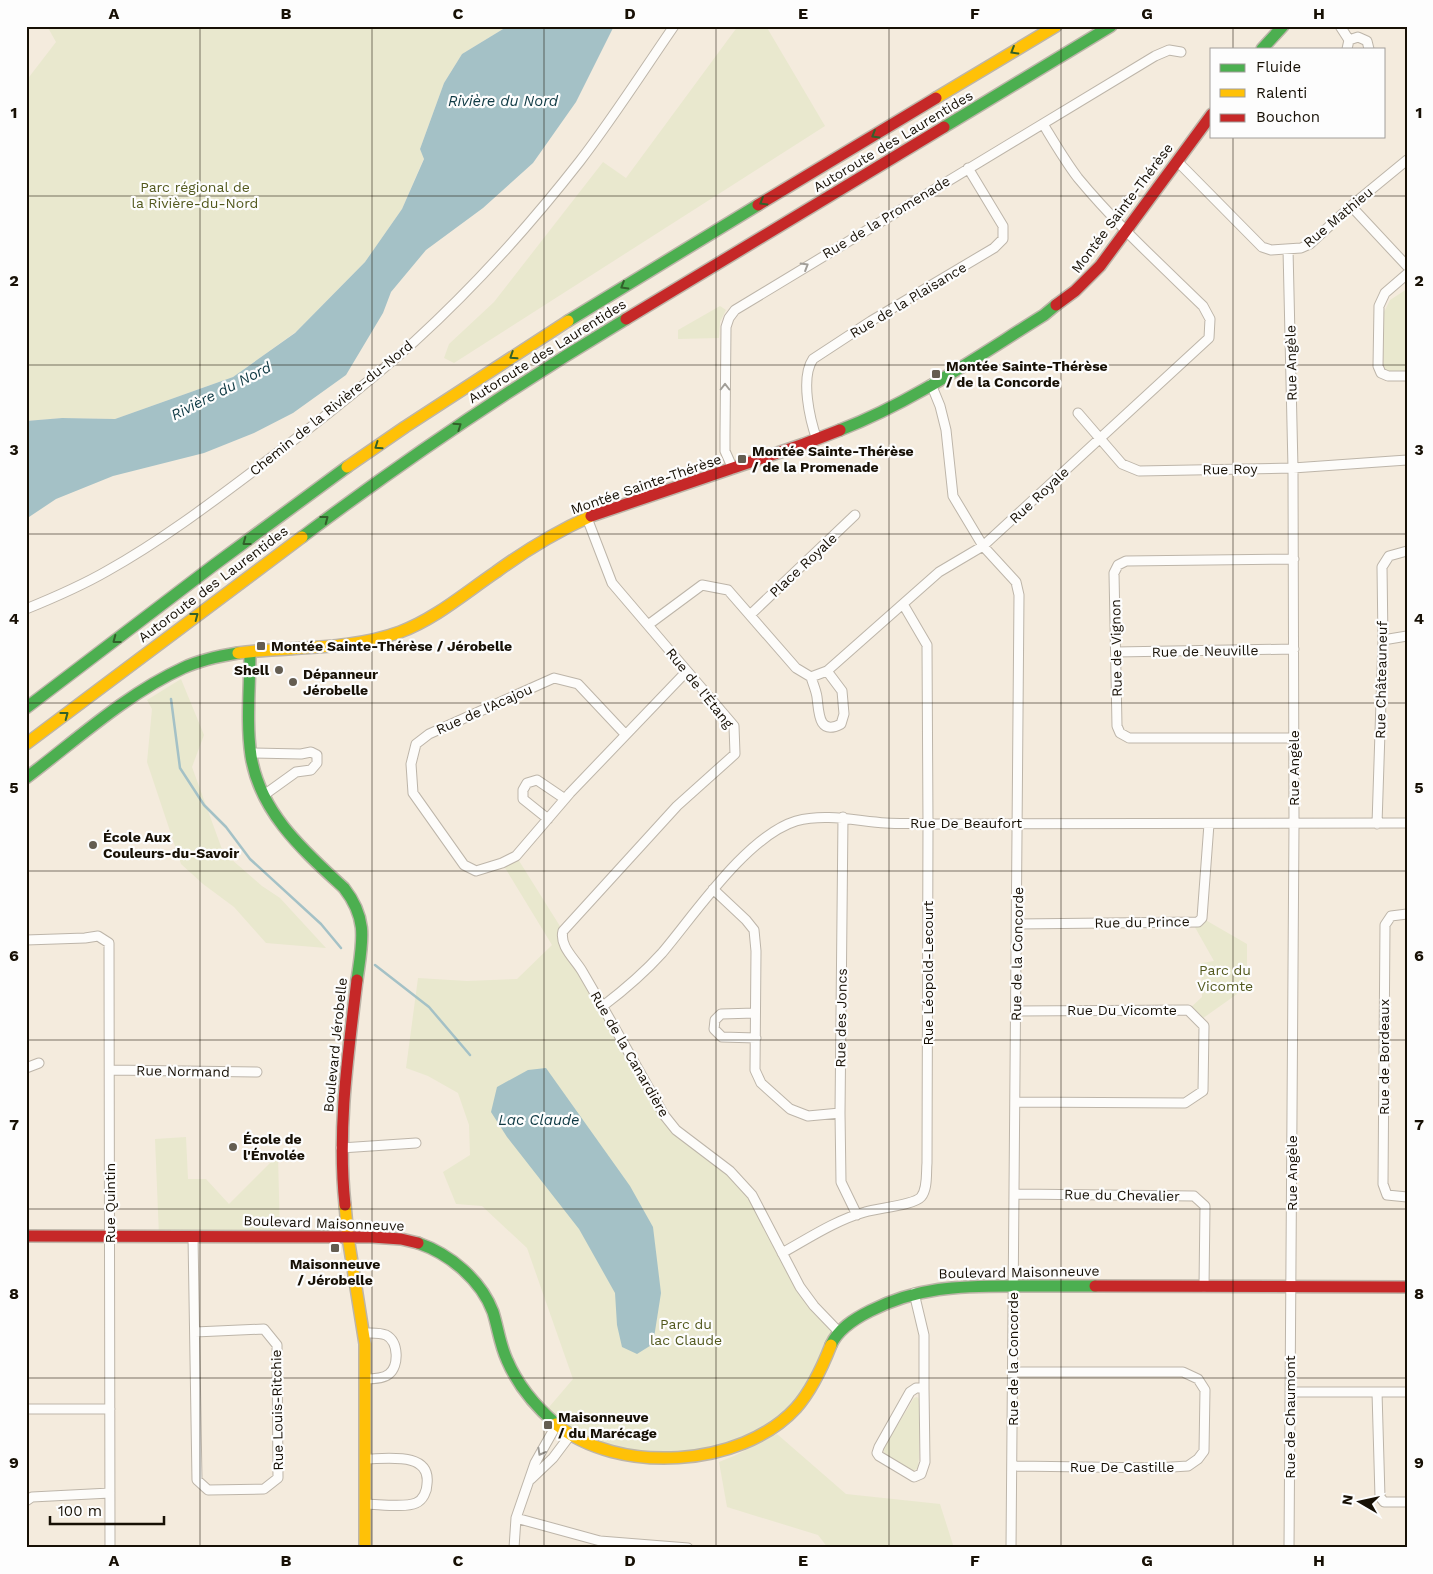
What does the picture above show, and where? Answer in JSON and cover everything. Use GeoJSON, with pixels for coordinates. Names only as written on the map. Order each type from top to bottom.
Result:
{"type":"FeatureCollection","features":[{"type":"Feature","properties":{"kind":"main road","name":"Autoroute des Laurentides"},"geometry":{"type":"LineString","coordinates":[[26,708],[296,504],[447,399],[602,300],[1056,26]]}},
{"type":"Feature","properties":{"kind":"main road","name":"Autoroute des Laurentides"},"geometry":{"type":"LineString","coordinates":[[26,744],[329,516],[473,415],[578,348],[1111,26]]}},
{"type":"Feature","properties":{"kind":"main road"},"geometry":{"type":"LineString","coordinates":[[1263,48],[1283,26]]}},
{"type":"Feature","properties":{"kind":"main road","name":"Montée Sainte-Thérèse"},"geometry":{"type":"LineString","coordinates":[[26,778],[130,699],[159,680],[207,659],[250,652],[344,645],[373,640],[399,632],[436,613],[550,536],[587,518],[817,440],[889,409],[1021,329],[1063,301],[1082,285],[1126,231],[1210,117]]}},
{"type":"Feature","properties":{"kind":"main road","name":"Boulevard Jérobelle"},"geometry":{"type":"LineString","coordinates":[[250,652],[250,729],[257,781],[278,822],[290,837],[344,888],[351,897],[362,924],[363,936],[360,965],[342,1098],[341,1172],[348,1237],[365,1344],[365,1548]]}},
{"type":"Feature","properties":{"kind":"main road","name":"Boulevard Maisonneuve"},"geometry":{"type":"LineString","coordinates":[[26,1236],[348,1237],[398,1238],[418,1243],[435,1250],[482,1290],[491,1307],[502,1349],[515,1379],[532,1402],[557,1424],[586,1443],[604,1451],[628,1455],[685,1457],[710,1454],[734,1447],[774,1427],[800,1404],[813,1384],[839,1332],[865,1314],[914,1293],[946,1287],[1013,1285],[1407,1287]]}},
{"type":"Feature","properties":{"kind":"street","name":"Chemin de la Rivière-du-Nord"},"geometry":{"type":"LineString","coordinates":[[26,609],[98,576],[160,539],[314,425],[410,345],[490,266],[554,193],[605,127],[674,26]]}},
{"type":"Feature","properties":{"kind":"street"},"geometry":{"type":"LineString","coordinates":[[1340,26],[1348,45],[1355,37],[1363,38],[1368,42],[1369,48]]}},
{"type":"Feature","properties":{"kind":"street","name":"Rue de la Promenade"},"geometry":{"type":"LineString","coordinates":[[733,469],[725,452],[724,435],[726,331],[732,312],[740,305],[1161,53],[1169,50],[1181,52]]}},
{"type":"Feature","properties":{"kind":"street","name":"Rue Royale"},"geometry":{"type":"LineString","coordinates":[[812,677],[827,671],[939,572],[983,546],[1209,338],[1210,319],[1203,306],[1126,231],[1078,178],[1042,124]]}},
{"type":"Feature","properties":{"kind":"street","name":"Rue Mathieu"},"geometry":{"type":"LineString","coordinates":[[1177,161],[1262,247],[1272,250],[1301,248],[1310,244],[1351,206],[1407,160]]}},
{"type":"Feature","properties":{"kind":"street","name":"Rue de la Plaisance"},"geometry":{"type":"LineString","coordinates":[[817,440],[810,414],[808,391],[808,372],[813,359],[994,248],[1003,239],[1003,226],[968,168]]}},
{"type":"Feature","properties":{"kind":"street"},"geometry":{"type":"LineString","coordinates":[[1351,206],[1407,266]]}},
{"type":"Feature","properties":{"kind":"street","name":"Rue Angèle"},"geometry":{"type":"LineString","coordinates":[[1288,249],[1294,559],[1291,1287]]}},
{"type":"Feature","properties":{"kind":"street"},"geometry":{"type":"LineString","coordinates":[[1407,274],[1385,293],[1379,306],[1378,366],[1381,373],[1388,376],[1407,376]]}},
{"type":"Feature","properties":{"kind":"street","name":"Rue de la Concorde"},"geometry":{"type":"LineString","coordinates":[[931,384],[940,406],[946,430],[954,496],[983,546],[1016,582],[1019,595],[1011,1548]]}},
{"type":"Feature","properties":{"kind":"street","name":"Rue Roy"},"geometry":{"type":"LineString","coordinates":[[1078,414],[1122,464],[1139,471],[1293,468],[1407,460]]}},
{"type":"Feature","properties":{"kind":"street","name":"Place Royale"},"geometry":{"type":"LineString","coordinates":[[750,615],[855,515]]}},
{"type":"Feature","properties":{"kind":"street","name":"Rue de l'Étang"},"geometry":{"type":"LineString","coordinates":[[563,931],[677,806],[735,754],[734,726],[612,583],[587,518]]}},
{"type":"Feature","properties":{"kind":"street","name":"Rue Châteauneuf"},"geometry":{"type":"LineString","coordinates":[[1377,824],[1384,640],[1382,567],[1389,556],[1407,551]]}},
{"type":"Feature","properties":{"kind":"street","name":"Rue de Vignon"},"geometry":{"type":"LineString","coordinates":[[1294,559],[1126,561],[1118,565],[1114,573],[1117,726],[1120,733],[1129,738],[1294,738]]}},
{"type":"Feature","properties":{"kind":"street"},"geometry":{"type":"LineString","coordinates":[[648,626],[702,585],[728,590],[796,668],[812,677],[821,721],[827,727],[834,728],[841,724],[844,714],[842,692],[827,671]]}},
{"type":"Feature","properties":{"kind":"street","name":"Rue Léopold-Lecourt"},"geometry":{"type":"LineString","coordinates":[[782,1253],[838,1222],[857,1214],[914,1202],[922,1196],[925,1187],[927,1163],[927,646],[903,604]]}},
{"type":"Feature","properties":{"kind":"street"},"geometry":{"type":"LineString","coordinates":[[1384,640],[1407,636]]}},
{"type":"Feature","properties":{"kind":"street","name":"Rue de Neuville"},"geometry":{"type":"LineString","coordinates":[[1116,652],[1294,649]]}},
{"type":"Feature","properties":{"kind":"street","name":"Rue de l'Acajou"},"geometry":{"type":"LineString","coordinates":[[625,734],[578,684],[554,678],[429,734],[416,744],[411,764],[413,793],[464,865],[476,871],[502,863],[516,856],[625,734],[687,671]]}},
{"type":"Feature","properties":{"kind":"street"},"geometry":{"type":"LineString","coordinates":[[252,753],[301,754],[311,752],[317,755],[317,763],[311,770],[296,772],[264,795]]}},
{"type":"Feature","properties":{"kind":"street"},"geometry":{"type":"LineString","coordinates":[[548,819],[523,799],[523,790],[527,783],[537,780],[565,799]]}},
{"type":"Feature","properties":{"kind":"street","name":"Rue De Beaufort"},"geometry":{"type":"LineString","coordinates":[[603,1006],[656,960],[713,889],[746,855],[779,828],[803,820],[843,817],[886,823],[928,824],[1407,823]]}},
{"type":"Feature","properties":{"kind":"street","name":"Rue des Joncs"},"geometry":{"type":"LineString","coordinates":[[843,817],[841,1182],[857,1214]]}},
{"type":"Feature","properties":{"kind":"street","name":"Rue du Prince"},"geometry":{"type":"LineString","coordinates":[[1017,924],[1198,922],[1202,918],[1209,824]]}},
{"type":"Feature","properties":{"kind":"street"},"geometry":{"type":"LineString","coordinates":[[713,889],[754,930],[755,1070],[761,1084],[790,1109],[808,1116],[840,1113]]}},
{"type":"Feature","properties":{"kind":"street","name":"Rue de Bordeaux"},"geometry":{"type":"LineString","coordinates":[[1407,914],[1391,916],[1385,925],[1383,1174],[1384,1189],[1387,1195],[1407,1197]]}},
{"type":"Feature","properties":{"kind":"street","name":"Rue de la Canardière"},"geometry":{"type":"LineString","coordinates":[[563,931],[563,943],[603,1006],[664,1115],[676,1130],[730,1171],[752,1195],[800,1287],[814,1306],[839,1332]]}},
{"type":"Feature","properties":{"kind":"street","name":"Rue Quintin"},"geometry":{"type":"LineString","coordinates":[[26,940],[98,936],[109,943],[110,1548]]}},
{"type":"Feature","properties":{"kind":"street","name":"Rue Du Vicomte"},"geometry":{"type":"LineString","coordinates":[[1015,1102],[1185,1103],[1203,1092],[1204,1035],[1204,1026],[1188,1010],[1016,1011]]}},
{"type":"Feature","properties":{"kind":"street"},"geometry":{"type":"LineString","coordinates":[[755,1013],[721,1014],[715,1020],[714,1029],[722,1036],[756,1038]]}},
{"type":"Feature","properties":{"kind":"street"},"geometry":{"type":"LineString","coordinates":[[26,1068],[39,1063]]}},
{"type":"Feature","properties":{"kind":"street","name":"Rue Normand"},"geometry":{"type":"LineString","coordinates":[[110,1070],[257,1072]]}},
{"type":"Feature","properties":{"kind":"street"},"geometry":{"type":"LineString","coordinates":[[341,1148],[416,1143]]}},
{"type":"Feature","properties":{"kind":"street","name":"Rue du Chevalier"},"geometry":{"type":"LineString","coordinates":[[1014,1194],[1194,1196],[1205,1206],[1204,1287]]}},
{"type":"Feature","properties":{"kind":"street","name":"Rue Louis-Ritchie"},"geometry":{"type":"LineString","coordinates":[[193,1236],[196,1480],[208,1490],[264,1489],[278,1478],[277,1344],[264,1329],[195,1332]]}},
{"type":"Feature","properties":{"kind":"street","name":"Rue de Chaumont"},"geometry":{"type":"LineString","coordinates":[[1289,1548],[1291,1287]]}},
{"type":"Feature","properties":{"kind":"street"},"geometry":{"type":"LineString","coordinates":[[914,1293],[924,1335],[925,1462],[922,1472],[914,1477],[879,1456],[877,1450],[910,1392],[916,1388],[924,1388]]}},
{"type":"Feature","properties":{"kind":"street"},"geometry":{"type":"LineString","coordinates":[[363,1333],[380,1333],[390,1338],[395,1347],[396,1358],[389,1374],[379,1378],[365,1379]]}},
{"type":"Feature","properties":{"kind":"street","name":"Rue De Castille"},"geometry":{"type":"LineString","coordinates":[[1012,1466],[1156,1468],[1188,1466],[1198,1459],[1204,1451],[1205,1390],[1198,1379],[1183,1372],[1013,1372]]}},
{"type":"Feature","properties":{"kind":"street"},"geometry":{"type":"LineString","coordinates":[[1290,1392],[1407,1392]]}},
{"type":"Feature","properties":{"kind":"street"},"geometry":{"type":"LineString","coordinates":[[1377,1392],[1380,1497],[1384,1502],[1407,1502]]}},
{"type":"Feature","properties":{"kind":"street"},"geometry":{"type":"LineString","coordinates":[[26,1409],[110,1409]]}},
{"type":"Feature","properties":{"kind":"street"},"geometry":{"type":"LineString","coordinates":[[514,1548],[516,1518],[535,1463],[557,1424]]}},
{"type":"Feature","properties":{"kind":"street"},"geometry":{"type":"LineString","coordinates":[[529,1481],[553,1458],[571,1434]]}},
{"type":"Feature","properties":{"kind":"street"},"geometry":{"type":"LineString","coordinates":[[365,1459],[411,1460],[425,1468],[428,1480],[426,1492],[417,1503],[405,1505],[365,1504]]}},
{"type":"Feature","properties":{"kind":"street"},"geometry":{"type":"LineString","coordinates":[[26,1500],[32,1497],[110,1493]]}},
{"type":"Feature","properties":{"kind":"street"},"geometry":{"type":"LineString","coordinates":[[516,1518],[600,1544],[688,1548]]}},
{"type":"Feature","properties":{"kind":"green space","name":"Parc régional de la Rivière-du-Nord"},"geometry":{"type":"Polygon","coordinates":[[[47,26],[508,26],[462,54],[444,83],[420,149],[424,158],[402,209],[365,262],[297,331],[233,377],[115,419],[62,418],[26,421],[26,81],[56,42],[47,26]]]}},
{"type":"Feature","properties":{"kind":"green space"},"geometry":{"type":"Polygon","coordinates":[[[738,26],[766,26],[825,126],[454,363],[444,358],[449,344],[494,302],[603,162],[626,178],[738,26]]]}},
{"type":"Feature","properties":{"kind":"green space"},"geometry":{"type":"Polygon","coordinates":[[[1407,289],[1407,373],[1392,373],[1385,369],[1383,363],[1384,312],[1390,300],[1407,289]]]}},
{"type":"Feature","properties":{"kind":"green space"},"geometry":{"type":"Polygon","coordinates":[[[720,306],[726,310],[720,322],[719,338],[678,339],[678,330],[720,306]]]}},
{"type":"Feature","properties":{"kind":"green space"},"geometry":{"type":"Polygon","coordinates":[[[181,679],[204,735],[192,767],[223,852],[262,886],[280,898],[326,948],[266,943],[234,907],[203,884],[181,864],[147,762],[152,709],[147,700],[181,679]]]}},
{"type":"Feature","properties":{"kind":"green space","name":"Parc du lac Claude"},"geometry":{"type":"Polygon","coordinates":[[[516,856],[563,931],[562,937],[664,1115],[752,1195],[800,1287],[839,1332],[789,1415],[723,1450],[614,1453],[544,1413],[573,1379],[527,1248],[482,1206],[456,1204],[443,1172],[470,1155],[469,1125],[458,1093],[428,1076],[406,1068],[418,978],[467,981],[517,979],[552,945],[502,863],[516,856]]]}},
{"type":"Feature","properties":{"kind":"green space","name":"Parc du Vicomte"},"geometry":{"type":"Polygon","coordinates":[[[1202,918],[1247,944],[1247,987],[1199,1021],[1188,1010],[1202,997],[1201,963],[1214,961],[1192,922],[1202,918]]]}},
{"type":"Feature","properties":{"kind":"green space"},"geometry":{"type":"Polygon","coordinates":[[[186,1137],[188,1179],[206,1179],[229,1204],[278,1155],[280,1236],[159,1236],[155,1139],[186,1137]]]}},
{"type":"Feature","properties":{"kind":"green space"},"geometry":{"type":"Polygon","coordinates":[[[917,1397],[919,1399],[919,1458],[918,1468],[913,1471],[885,1454],[883,1449],[914,1398],[917,1397]]]}},
{"type":"Feature","properties":{"kind":"green space"},"geometry":{"type":"Polygon","coordinates":[[[777,1434],[846,1494],[940,1504],[954,1548],[828,1548],[818,1535],[727,1507],[719,1462],[777,1434]]]}},
{"type":"Feature","properties":{"kind":"water","name":"Rivière du Nord"},"geometry":{"type":"Polygon","coordinates":[[[508,26],[614,26],[576,102],[533,163],[483,208],[426,250],[391,292],[383,313],[346,375],[293,413],[254,433],[204,453],[113,476],[56,499],[26,519],[26,421],[62,418],[115,419],[233,377],[295,333],[365,262],[402,209],[424,159],[420,149],[444,83],[462,54],[508,26]]]}},
{"type":"Feature","properties":{"kind":"water","name":"Lac Claude"},"geometry":{"type":"Polygon","coordinates":[[[546,1068],[630,1186],[653,1227],[661,1293],[653,1344],[637,1354],[622,1347],[617,1325],[615,1293],[579,1229],[507,1137],[491,1112],[497,1087],[528,1070],[546,1068]]]}},
{"type":"Feature","properties":{"kind":"waterway"},"geometry":{"type":"LineString","coordinates":[[171,699],[180,768],[204,805],[226,827],[250,859],[321,924],[341,948]]}},
{"type":"Feature","properties":{"kind":"waterway"},"geometry":{"type":"LineString","coordinates":[[375,965],[429,1007],[470,1055]]}},
{"type":"Feature","properties":{"kind":"traffic: fast"},"geometry":{"type":"LineString","coordinates":[[944,127],[1111,26]]}},
{"type":"Feature","properties":{"kind":"traffic: fast"},"geometry":{"type":"LineString","coordinates":[[1263,48],[1283,26]]}},
{"type":"Feature","properties":{"kind":"traffic: fast"},"geometry":{"type":"LineString","coordinates":[[568,321],[758,205]]}},
{"type":"Feature","properties":{"kind":"traffic: fast"},"geometry":{"type":"LineString","coordinates":[[840,430],[867,419],[919,392],[970,362],[1044,315],[1056,305]]}},
{"type":"Feature","properties":{"kind":"traffic: fast"},"geometry":{"type":"LineString","coordinates":[[302,537],[381,479],[461,424],[543,370],[626,319]]}},
{"type":"Feature","properties":{"kind":"traffic: fast"},"geometry":{"type":"LineString","coordinates":[[26,708],[347,467]]}},
{"type":"Feature","properties":{"kind":"traffic: fast"},"geometry":{"type":"LineString","coordinates":[[250,652],[249,730],[251,756],[256,777],[274,813],[286,829],[299,845],[344,888],[352,900],[362,932],[357,980]]}},
{"type":"Feature","properties":{"kind":"traffic: fast"},"geometry":{"type":"LineString","coordinates":[[26,778],[121,704],[141,691],[183,668],[217,657],[238,653]]}},
{"type":"Feature","properties":{"kind":"traffic: fast"},"geometry":{"type":"LineString","coordinates":[[418,1243],[453,1261],[481,1289],[493,1312],[511,1369],[534,1403],[556,1424]]}},
{"type":"Feature","properties":{"kind":"traffic: fast"},"geometry":{"type":"LineString","coordinates":[[831,1345],[842,1329],[858,1317],[887,1303],[922,1293],[974,1287],[1095,1286]]}},
{"type":"Feature","properties":{"kind":"traffic: slow"},"geometry":{"type":"LineString","coordinates":[[936,98],[1056,26]]}},
{"type":"Feature","properties":{"kind":"traffic: slow"},"geometry":{"type":"LineString","coordinates":[[347,467],[568,321]]}},
{"type":"Feature","properties":{"kind":"traffic: slow"},"geometry":{"type":"LineString","coordinates":[[238,653],[340,645],[380,638],[413,627],[438,613],[542,541],[591,516]]}},
{"type":"Feature","properties":{"kind":"traffic: slow"},"geometry":{"type":"LineString","coordinates":[[26,744],[302,537]]}},
{"type":"Feature","properties":{"kind":"traffic: slow"},"geometry":{"type":"LineString","coordinates":[[345,1205],[348,1237],[365,1344],[365,1548]]}},
{"type":"Feature","properties":{"kind":"traffic: slow"},"geometry":{"type":"LineString","coordinates":[[556,1424],[582,1440],[612,1451],[644,1457],[678,1458],[712,1453],[744,1443],[772,1428],[796,1408],[816,1378],[831,1345]]}},
{"type":"Feature","properties":{"kind":"traffic: jam"},"geometry":{"type":"LineString","coordinates":[[758,205],[936,98]]}},
{"type":"Feature","properties":{"kind":"traffic: jam"},"geometry":{"type":"LineString","coordinates":[[1056,305],[1075,291],[1100,266],[1210,117]]}},
{"type":"Feature","properties":{"kind":"traffic: jam"},"geometry":{"type":"LineString","coordinates":[[626,319],[944,127]]}},
{"type":"Feature","properties":{"kind":"traffic: jam"},"geometry":{"type":"LineString","coordinates":[[591,516],[840,430]]}},
{"type":"Feature","properties":{"kind":"traffic: jam"},"geometry":{"type":"LineString","coordinates":[[345,1205],[342,1148],[343,1120],[347,1064],[357,980]]}},
{"type":"Feature","properties":{"kind":"traffic: jam"},"geometry":{"type":"LineString","coordinates":[[26,1236],[372,1237],[401,1239],[418,1243]]}},
{"type":"Feature","properties":{"kind":"traffic: jam"},"geometry":{"type":"LineString","coordinates":[[1095,1286],[1407,1287]]}},
{"type":"Feature","properties":{"kind":"place","name":"Montée Sainte-Thérèse / de la Concorde"},"geometry":{"type":"Point","coordinates":[936,374]}},
{"type":"Feature","properties":{"kind":"place","name":"Montée Sainte-Thérèse / de la Promenade"},"geometry":{"type":"Point","coordinates":[742,459]}},
{"type":"Feature","properties":{"kind":"place","name":"Montée Sainte-Thérèse / Jérobelle"},"geometry":{"type":"Point","coordinates":[261,646]}},
{"type":"Feature","properties":{"kind":"place","name":"Shell"},"geometry":{"type":"Point","coordinates":[279,670]}},
{"type":"Feature","properties":{"kind":"place","name":"Dépanneur Jérobelle"},"geometry":{"type":"Point","coordinates":[293,682]}},
{"type":"Feature","properties":{"kind":"place","name":"École Aux Couleurs-du-Savoir"},"geometry":{"type":"Point","coordinates":[93,845]}},
{"type":"Feature","properties":{"kind":"place","name":"École de l'Énvolée"},"geometry":{"type":"Point","coordinates":[233,1147]}},
{"type":"Feature","properties":{"kind":"place","name":"Maisonneuve / Jérobelle"},"geometry":{"type":"Point","coordinates":[335,1248]}},
{"type":"Feature","properties":{"kind":"place","name":"Maisonneuve / du Marécage"},"geometry":{"type":"Point","coordinates":[548,1425]}}]}
